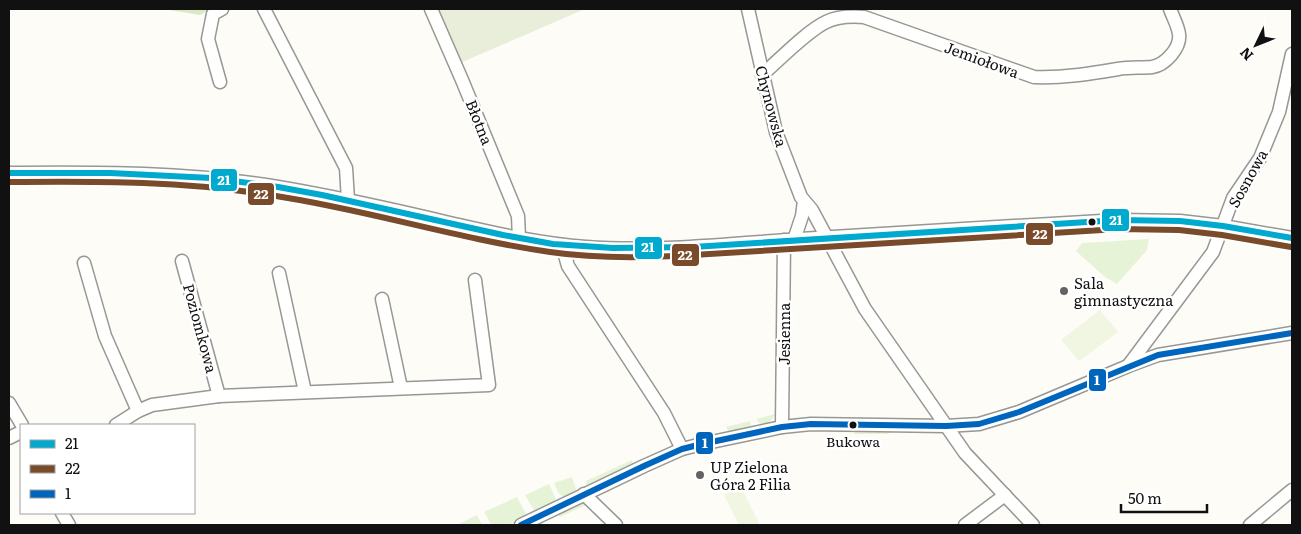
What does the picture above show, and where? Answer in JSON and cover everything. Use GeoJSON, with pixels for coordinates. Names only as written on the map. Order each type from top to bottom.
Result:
{"type":"FeatureCollection","features":[{"type":"Feature","properties":{"kind":"street"},"geometry":{"type":"LineString","coordinates":[[220,82],[208,38],[212,14],[222,9]]}},
{"type":"Feature","properties":{"kind":"street"},"geometry":{"type":"LineString","coordinates":[[264,9],[346,168],[348,200]]}},
{"type":"Feature","properties":{"kind":"street","name":"Błotna"},"geometry":{"type":"LineString","coordinates":[[431,9],[518,216],[519,238]]}},
{"type":"Feature","properties":{"kind":"street","name":"Chynowska"},"geometry":{"type":"LineString","coordinates":[[748,9],[776,132],[790,172],[804,201],[812,210],[826,238]]}},
{"type":"Feature","properties":{"kind":"street","name":"Jemiołowa"},"geometry":{"type":"LineString","coordinates":[[762,74],[815,29],[826,22],[847,16],[864,17],[1034,77],[1057,78],[1088,75],[1133,66],[1153,67],[1164,63],[1173,53],[1180,35],[1170,9]]}},
{"type":"Feature","properties":{"kind":"street","name":"Sosnowa"},"geometry":{"type":"LineString","coordinates":[[1128,366],[1213,252],[1233,198],[1260,159],[1279,112],[1292,54]]}},
{"type":"Feature","properties":{"kind":"street"},"geometry":{"type":"LineString","coordinates":[[9,173],[95,172],[195,177],[277,187],[348,200],[519,238],[562,245],[613,248],[826,238],[1119,220],[1180,221],[1223,226],[1292,238]]}},
{"type":"Feature","properties":{"kind":"street"},"geometry":{"type":"LineString","coordinates":[[789,240],[802,216],[804,201]]}},
{"type":"Feature","properties":{"kind":"street"},"geometry":{"type":"LineString","coordinates":[[826,238],[864,309],[969,460],[1033,525]]}},
{"type":"Feature","properties":{"kind":"street","name":"Jesienna"},"geometry":{"type":"LineString","coordinates":[[782,427],[789,240]]}},
{"type":"Feature","properties":{"kind":"street"},"geometry":{"type":"LineString","coordinates":[[562,245],[568,266],[664,413],[682,449]]}},
{"type":"Feature","properties":{"kind":"street","name":"Poziomkowa"},"geometry":{"type":"LineString","coordinates":[[182,261],[219,396]]}},
{"type":"Feature","properties":{"kind":"street"},"geometry":{"type":"LineString","coordinates":[[84,263],[105,336],[138,411]]}},
{"type":"Feature","properties":{"kind":"street"},"geometry":{"type":"LineString","coordinates":[[279,272],[304,392]]}},
{"type":"Feature","properties":{"kind":"street"},"geometry":{"type":"LineString","coordinates":[[118,424],[138,411],[152,405],[219,396],[489,385],[475,280]]}},
{"type":"Feature","properties":{"kind":"street"},"geometry":{"type":"LineString","coordinates":[[382,299],[401,388]]}},
{"type":"Feature","properties":{"kind":"street"},"geometry":{"type":"LineString","coordinates":[[521,525],[682,449],[726,438],[782,427],[811,424],[946,426],[979,424],[999,419],[1158,355],[1292,333]]}},
{"type":"Feature","properties":{"kind":"street"},"geometry":{"type":"LineString","coordinates":[[9,403],[21,424]]}},
{"type":"Feature","properties":{"kind":"street"},"geometry":{"type":"LineString","coordinates":[[1250,525],[1292,490]]}},
{"type":"Feature","properties":{"kind":"street"},"geometry":{"type":"LineString","coordinates":[[584,494],[616,525]]}},
{"type":"Feature","properties":{"kind":"street"},"geometry":{"type":"LineString","coordinates":[[965,525],[1005,495]]}},
{"type":"Feature","properties":{"kind":"street"},"geometry":{"type":"LineString","coordinates":[[62,514],[69,525]]}},
{"type":"Feature","properties":{"kind":"green space"},"geometry":{"type":"Polygon","coordinates":[[[163,9],[210,9],[200,15],[163,9]]]}},
{"type":"Feature","properties":{"kind":"green space"},"geometry":{"type":"Polygon","coordinates":[[[435,9],[585,9],[460,63],[435,9]]]}},
{"type":"Feature","properties":{"kind":"green space"},"geometry":{"type":"Polygon","coordinates":[[[1149,239],[1147,250],[1117,284],[1105,277],[1076,251],[1082,243],[1149,239]]]}},
{"type":"Feature","properties":{"kind":"green space"},"geometry":{"type":"Polygon","coordinates":[[[1100,310],[1118,332],[1079,361],[1061,340],[1100,310]]]}},
{"type":"Feature","properties":{"kind":"green space"},"geometry":{"type":"Polygon","coordinates":[[[775,414],[771,421],[766,424],[761,425],[756,419],[775,414]]]}},
{"type":"Feature","properties":{"kind":"green space"},"geometry":{"type":"Polygon","coordinates":[[[750,421],[752,427],[728,431],[726,427],[750,421]]]}},
{"type":"Feature","properties":{"kind":"green space"},"geometry":{"type":"Polygon","coordinates":[[[855,429],[892,431],[888,434],[854,434],[855,429]]]}},
{"type":"Feature","properties":{"kind":"green space"},"geometry":{"type":"Polygon","coordinates":[[[632,460],[633,465],[587,486],[586,481],[632,460]]]}},
{"type":"Feature","properties":{"kind":"green space"},"geometry":{"type":"Polygon","coordinates":[[[572,477],[577,492],[564,497],[559,494],[554,483],[572,477]]]}},
{"type":"Feature","properties":{"kind":"green space"},"geometry":{"type":"Polygon","coordinates":[[[549,484],[556,499],[535,512],[525,495],[549,484]]]}},
{"type":"Feature","properties":{"kind":"green space"},"geometry":{"type":"Polygon","coordinates":[[[741,487],[759,523],[755,525],[739,525],[724,495],[741,487]]]}},
{"type":"Feature","properties":{"kind":"green space"},"geometry":{"type":"Polygon","coordinates":[[[517,497],[526,514],[510,524],[491,524],[484,512],[517,497]]]}},
{"type":"Feature","properties":{"kind":"green space"},"geometry":{"type":"Polygon","coordinates":[[[582,502],[588,504],[560,517],[558,515],[561,512],[582,502]]]}},
{"type":"Feature","properties":{"kind":"green space"},"geometry":{"type":"Polygon","coordinates":[[[477,515],[482,525],[457,525],[477,515]]]}},
{"type":"Feature","properties":{"kind":"transit line","name":"21"},"geometry":{"type":"LineString","coordinates":[[9,173],[110,173],[211,178],[322,195],[503,235],[553,244],[613,248],[693,247],[1119,220],[1180,221],[1223,226],[1292,238]]}},
{"type":"Feature","properties":{"kind":"transit line","name":"22"},"geometry":{"type":"LineString","coordinates":[[9,182],[143,183],[243,191],[345,209],[481,240],[550,252],[604,257],[675,256],[1119,229],[1179,230],[1222,235],[1291,247]]}},
{"type":"Feature","properties":{"kind":"transit line","name":"1"},"geometry":{"type":"LineString","coordinates":[[521,525],[644,466],[682,449],[702,444],[782,427],[811,424],[946,426],[979,424],[1019,412],[1158,355],[1292,333]]}},
{"type":"Feature","properties":{"kind":"place","name":"Sala gimnastyczna"},"geometry":{"type":"Point","coordinates":[1064,291]}},
{"type":"Feature","properties":{"kind":"place","name":"Bukowa"},"geometry":{"type":"Point","coordinates":[853,425]}},
{"type":"Feature","properties":{"kind":"place","name":"UP Zielona Góra 2 Filia"},"geometry":{"type":"Point","coordinates":[700,475]}}]}
